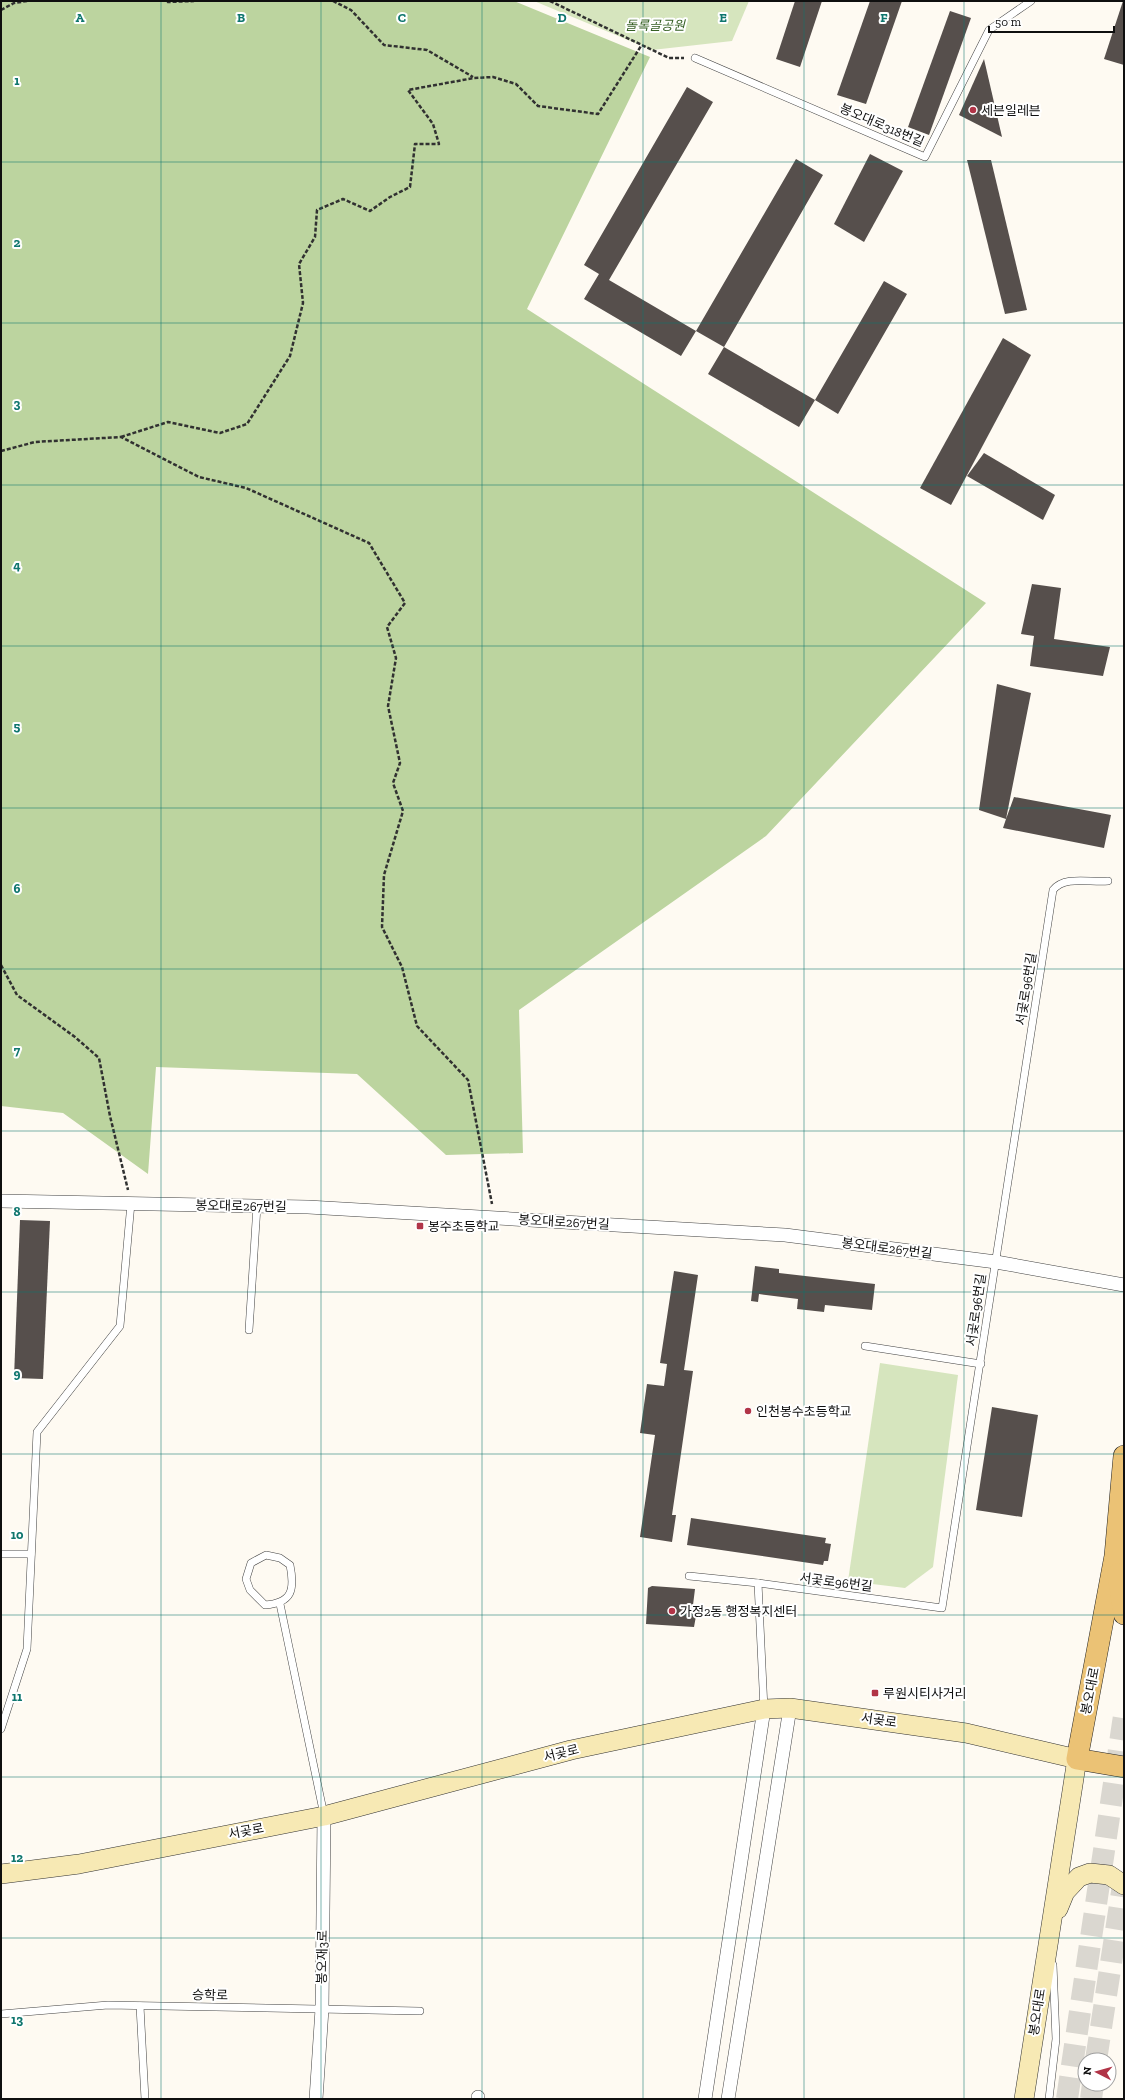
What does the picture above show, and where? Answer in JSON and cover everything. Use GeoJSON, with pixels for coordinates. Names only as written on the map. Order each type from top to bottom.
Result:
{"type":"FeatureCollection","features":[{"type":"Feature","properties":{"kind":"main road","name":"봉오대로"},"geometry":{"type":"LineString","coordinates":[[1024,2099],[1077,1759],[1120,1547],[1124,1456]]}},
{"type":"Feature","properties":{"kind":"main road"},"geometry":{"type":"LineString","coordinates":[[1120,1547],[1124,1614]]}},
{"type":"Feature","properties":{"kind":"main road","name":"서곶로"},"geometry":{"type":"LineString","coordinates":[[1,1874],[79,1864],[324,1816],[571,1750],[764,1709],[790,1708],[966,1733],[1077,1759],[1124,1767]]}},
{"type":"Feature","properties":{"kind":"main road"},"geometry":{"type":"LineString","coordinates":[[1051,1925],[1065,1892],[1078,1877],[1090,1873],[1109,1874],[1124,1885]]}},
{"type":"Feature","properties":{"kind":"street","name":"봉오대로267번길"},"geometry":{"type":"LineString","coordinates":[[1,1201],[257,1206],[785,1235],[996,1262],[1124,1285]]}},
{"type":"Feature","properties":{"kind":"street"},"geometry":{"type":"LineString","coordinates":[[728,2099],[790,1708]]}},
{"type":"Feature","properties":{"kind":"street"},"geometry":{"type":"LineString","coordinates":[[704,2099],[764,1709]]}},
{"type":"Feature","properties":{"kind":"street","name":"봉오재3로"},"geometry":{"type":"LineString","coordinates":[[316,2099],[322,2008],[324,1816]]}},
{"type":"Feature","properties":{"kind":"lane","name":"봉오대로318번길"},"geometry":{"type":"LineString","coordinates":[[695,58],[925,157],[989,30],[1031,1]]}},
{"type":"Feature","properties":{"kind":"lane","name":"서곷로96번길"},"geometry":{"type":"LineString","coordinates":[[689,1576],[758,1583],[942,1608],[981,1364],[1053,890],[1058,884],[1065,881],[1095,883],[1108,881]]}},
{"type":"Feature","properties":{"kind":"lane"},"geometry":{"type":"LineString","coordinates":[[1,1730],[27,1649],[37,1432],[120,1326],[132,1203]]}},
{"type":"Feature","properties":{"kind":"lane"},"geometry":{"type":"LineString","coordinates":[[249,1330],[257,1206]]}},
{"type":"Feature","properties":{"kind":"lane"},"geometry":{"type":"LineString","coordinates":[[865,1346],[981,1364]]}},
{"type":"Feature","properties":{"kind":"lane"},"geometry":{"type":"LineString","coordinates":[[1,1554],[31,1554]]}},
{"type":"Feature","properties":{"kind":"lane"},"geometry":{"type":"LineString","coordinates":[[266,1555],[280,1558],[290,1565],[292,1579],[289,1595],[280,1604],[265,1606],[250,1590],[246,1579],[251,1563],[266,1555]]}},
{"type":"Feature","properties":{"kind":"lane"},"geometry":{"type":"LineString","coordinates":[[758,1583],[764,1709]]}},
{"type":"Feature","properties":{"kind":"lane"},"geometry":{"type":"LineString","coordinates":[[280,1604],[324,1816]]}},
{"type":"Feature","properties":{"kind":"lane","name":"봉오대로"},"geometry":{"type":"LineString","coordinates":[[1049,2099],[1056,2039],[1051,1925]]}},
{"type":"Feature","properties":{"kind":"lane","name":"승학로"},"geometry":{"type":"LineString","coordinates":[[1,2014],[108,2005],[420,2011]]}},
{"type":"Feature","properties":{"kind":"lane"},"geometry":{"type":"LineString","coordinates":[[140,2006],[145,2099]]}},
{"type":"Feature","properties":{"kind":"path"},"geometry":{"type":"LineString","coordinates":[[1,10],[14,3],[27,1]]}},
{"type":"Feature","properties":{"kind":"path"},"geometry":{"type":"LineString","coordinates":[[169,1],[168,2],[194,1]]}},
{"type":"Feature","properties":{"kind":"path"},"geometry":{"type":"LineString","coordinates":[[333,1],[351,10],[384,45],[427,50],[474,78]]}},
{"type":"Feature","properties":{"kind":"path"},"geometry":{"type":"LineString","coordinates":[[550,1],[641,46],[669,58],[695,58]]}},
{"type":"Feature","properties":{"kind":"path"},"geometry":{"type":"LineString","coordinates":[[1,451],[35,442],[121,437],[168,422],[220,433],[247,424],[290,356],[303,303],[298,264],[315,238],[316,210],[344,200],[370,211],[390,197],[410,187],[416,144],[439,144],[433,124],[408,90],[474,78],[494,77],[516,84],[538,106],[598,114],[641,46]]}},
{"type":"Feature","properties":{"kind":"path"},"geometry":{"type":"LineString","coordinates":[[121,437],[199,477],[246,488],[369,543],[405,603],[387,627],[396,658],[388,706],[400,763],[393,783],[403,811],[384,875],[382,927],[402,967],[416,1026],[468,1080],[494,1218]]}},
{"type":"Feature","properties":{"kind":"path"},"geometry":{"type":"LineString","coordinates":[[1,965],[17,995],[75,1037],[99,1058],[110,1116],[132,1203]]}},
{"type":"Feature","properties":{"kind":"green space"},"geometry":{"type":"Polygon","coordinates":[[[1,1],[514,1],[650,57],[527,309],[986,603],[766,836],[519,1010],[523,1153],[446,1155],[357,1074],[156,1067],[148,1174],[63,1113],[1,1106],[1,1]]]}},
{"type":"Feature","properties":{"kind":"green space","name":"돌록골공원"},"geometry":{"type":"Polygon","coordinates":[[[534,1],[749,1],[732,41],[652,50],[534,1]]]}},
{"type":"Feature","properties":{"kind":"green space"},"geometry":{"type":"Polygon","coordinates":[[[880,1363],[958,1375],[933,1567],[905,1588],[848,1581],[880,1363]]]}},
{"type":"Feature","properties":{"kind":"building"},"geometry":{"type":"Polygon","coordinates":[[[795,1],[822,1],[800,67],[776,59],[795,1]]]}},
{"type":"Feature","properties":{"kind":"building"},"geometry":{"type":"Polygon","coordinates":[[[870,1],[902,1],[866,104],[837,95],[870,1]]]}},
{"type":"Feature","properties":{"kind":"building"},"geometry":{"type":"Polygon","coordinates":[[[1124,1],[1124,65],[1104,59],[1124,1]]]}},
{"type":"Feature","properties":{"kind":"building"},"geometry":{"type":"Polygon","coordinates":[[[950,11],[971,18],[929,135],[908,127],[950,11]]]}},
{"type":"Feature","properties":{"kind":"building"},"geometry":{"type":"Polygon","coordinates":[[[984,59],[1002,137],[959,115],[984,59]]]}},
{"type":"Feature","properties":{"kind":"building"},"geometry":{"type":"Polygon","coordinates":[[[687,87],[713,102],[609,280],[696,331],[681,356],[584,299],[599,274],[584,265],[687,87]]]}},
{"type":"Feature","properties":{"kind":"building"},"geometry":{"type":"Polygon","coordinates":[[[870,154],[903,171],[864,242],[834,224],[870,154]]]}},
{"type":"Feature","properties":{"kind":"building"},"geometry":{"type":"Polygon","coordinates":[[[796,159],[823,175],[724,347],[696,331],[796,159]]]}},
{"type":"Feature","properties":{"kind":"building"},"geometry":{"type":"Polygon","coordinates":[[[967,160],[991,160],[1027,310],[1005,314],[967,160]]]}},
{"type":"Feature","properties":{"kind":"building"},"geometry":{"type":"Polygon","coordinates":[[[884,281],[907,294],[838,414],[815,400],[884,281]]]}},
{"type":"Feature","properties":{"kind":"building"},"geometry":{"type":"Polygon","coordinates":[[[1003,338],[1031,355],[951,505],[920,488],[1003,338]]]}},
{"type":"Feature","properties":{"kind":"building"},"geometry":{"type":"Polygon","coordinates":[[[724,347],[815,400],[799,427],[708,374],[724,347]]]}},
{"type":"Feature","properties":{"kind":"building"},"geometry":{"type":"Polygon","coordinates":[[[984,453],[1055,495],[1043,520],[967,476],[984,453]]]}},
{"type":"Feature","properties":{"kind":"building"},"geometry":{"type":"Polygon","coordinates":[[[1032,584],[1061,588],[1054,639],[1110,647],[1103,676],[1030,666],[1034,636],[1021,634],[1032,584]]]}},
{"type":"Feature","properties":{"kind":"building"},"geometry":{"type":"Polygon","coordinates":[[[997,684],[1031,693],[1006,819],[979,810],[997,684]]]}},
{"type":"Feature","properties":{"kind":"building"},"geometry":{"type":"Polygon","coordinates":[[[1014,797],[1111,815],[1104,848],[1003,828],[1014,797]]]}},
{"type":"Feature","properties":{"kind":"building"},"geometry":{"type":"Polygon","coordinates":[[[20,1220],[50,1221],[43,1379],[14,1378],[20,1220]]]}},
{"type":"Feature","properties":{"kind":"building"},"geometry":{"type":"Polygon","coordinates":[[[755,1266],[779,1269],[779,1273],[875,1284],[872,1310],[825,1305],[824,1312],[797,1309],[798,1299],[759,1294],[758,1302],[751,1301],[755,1266]]]}},
{"type":"Feature","properties":{"kind":"building"},"geometry":{"type":"Polygon","coordinates":[[[674,1271],[698,1275],[684,1370],[693,1371],[672,1515],[676,1515],[672,1542],[640,1537],[655,1435],[640,1433],[647,1384],[664,1386],[667,1364],[660,1363],[674,1271]]]}},
{"type":"Feature","properties":{"kind":"building"},"geometry":{"type":"Polygon","coordinates":[[[992,1407],[1038,1415],[1022,1517],[976,1510],[992,1407]]]}},
{"type":"Feature","properties":{"kind":"building"},"geometry":{"type":"Polygon","coordinates":[[[691,1518],[826,1538],[825,1543],[831,1544],[828,1561],[824,1561],[823,1565],[687,1545],[691,1518]]]}},
{"type":"Feature","properties":{"kind":"building","name":"가정2동 행정복지센터"},"geometry":{"type":"Polygon","coordinates":[[[652,1586],[695,1589],[693,1605],[698,1605],[694,1627],[646,1624],[648,1588],[652,1586]]]}},
{"type":"Feature","properties":{"kind":"tunnel"},"geometry":{"type":"LineString","coordinates":[[1067,2099],[1124,1716]]}},
{"type":"Feature","properties":{"kind":"tunnel"},"geometry":{"type":"LineString","coordinates":[[1097,2052],[1124,1879]]}},
{"type":"Feature","properties":{"kind":"tunnel"},"geometry":{"type":"LineString","coordinates":[[1091,2099],[1092,2092]]}},
{"type":"Feature","properties":{"kind":"place","name":"세븐일레븐"},"geometry":{"type":"Point","coordinates":[973,110]}},
{"type":"Feature","properties":{"kind":"place","name":"봉수초등학교"},"geometry":{"type":"Point","coordinates":[420,1226]}},
{"type":"Feature","properties":{"kind":"place","name":"인천봉수초등학교"},"geometry":{"type":"Point","coordinates":[748,1411]}},
{"type":"Feature","properties":{"kind":"place","name":"가정2동 행정복지센터"},"geometry":{"type":"Point","coordinates":[672,1611]}},
{"type":"Feature","properties":{"kind":"place","name":"루원시티사거리"},"geometry":{"type":"Point","coordinates":[875,1693]}}]}
